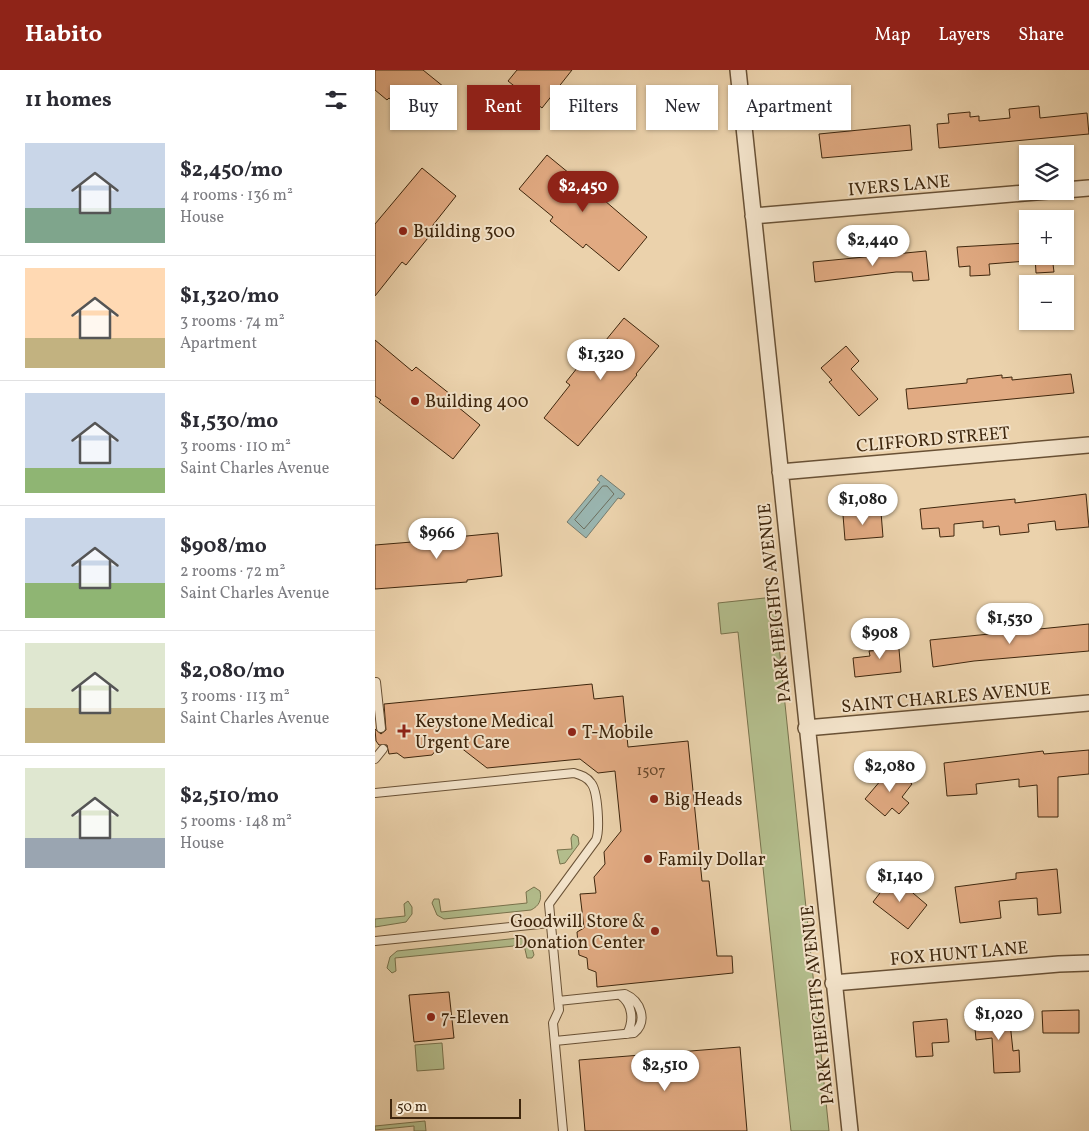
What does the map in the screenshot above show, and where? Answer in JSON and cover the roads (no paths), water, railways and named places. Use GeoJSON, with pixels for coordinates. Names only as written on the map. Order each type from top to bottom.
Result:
{"type":"FeatureCollection","features":[{"type":"Feature","properties":{"kind":"street","name":"PARK HEIGHTS AVENUE"},"geometry":{"type":"LineString","coordinates":[[739,70],[806,728],[850,1131]]}},
{"type":"Feature","properties":{"kind":"street"},"geometry":{"type":"LineString","coordinates":[[1074,189],[1089,188]]}},
{"type":"Feature","properties":{"kind":"street","name":"IVERS LANE"},"geometry":{"type":"LineString","coordinates":[[753,216],[1019,193]]}},
{"type":"Feature","properties":{"kind":"street","name":"CLIFFORD STREET"},"geometry":{"type":"LineString","coordinates":[[780,472],[1089,444]]}},
{"type":"Feature","properties":{"kind":"street","name":"SAINT CHARLES AVENUE"},"geometry":{"type":"LineString","coordinates":[[806,728],[1089,704]]}},
{"type":"Feature","properties":{"kind":"street","name":"FOX HUNT LANE"},"geometry":{"type":"LineString","coordinates":[[833,983],[1059,964],[1089,964]]}},
{"type":"Feature","properties":{"kind":"lane"},"geometry":{"type":"LineString","coordinates":[[376,682],[381,728]]}},
{"type":"Feature","properties":{"kind":"lane"},"geometry":{"type":"LineString","coordinates":[[375,759],[383,748]]}},
{"type":"Feature","properties":{"kind":"lane"},"geometry":{"type":"LineString","coordinates":[[375,793],[574,773],[582,775],[593,785],[600,832],[549,904],[559,1010],[553,1023],[563,1131]]}},
{"type":"Feature","properties":{"kind":"lane"},"geometry":{"type":"LineString","coordinates":[[375,941],[550,922]]}},
{"type":"Feature","properties":{"kind":"lane"},"geometry":{"type":"LineString","coordinates":[[555,1041],[627,1034],[632,1022],[630,1006],[627,1000],[620,995],[558,1001]]}},
{"type":"Feature","properties":{"kind":"water"},"geometry":{"type":"Polygon","coordinates":[[[601,475],[625,494],[621,499],[618,498],[586,538],[567,522],[600,482],[597,480],[601,475]]]}},
{"type":"Feature","properties":{"kind":"place","name":"Building 300"},"geometry":{"type":"Point","coordinates":[403,231]}},
{"type":"Feature","properties":{"kind":"place","name":"Building 400"},"geometry":{"type":"Point","coordinates":[415,401]}},
{"type":"Feature","properties":{"kind":"place","name":"Keystone Medical Urgent Care"},"geometry":{"type":"Point","coordinates":[404,731]}},
{"type":"Feature","properties":{"kind":"place","name":"T-Mobile"},"geometry":{"type":"Point","coordinates":[572,732]}},
{"type":"Feature","properties":{"kind":"place","name":"Big Heads"},"geometry":{"type":"Point","coordinates":[654,799]}},
{"type":"Feature","properties":{"kind":"place","name":"Family Dollar"},"geometry":{"type":"Point","coordinates":[648,859]}},
{"type":"Feature","properties":{"kind":"place","name":"Goodwill Store & Donation Center"},"geometry":{"type":"Point","coordinates":[655,931]}},
{"type":"Feature","properties":{"kind":"place","name":"7-Eleven"},"geometry":{"type":"Point","coordinates":[431,1017]}}]}
